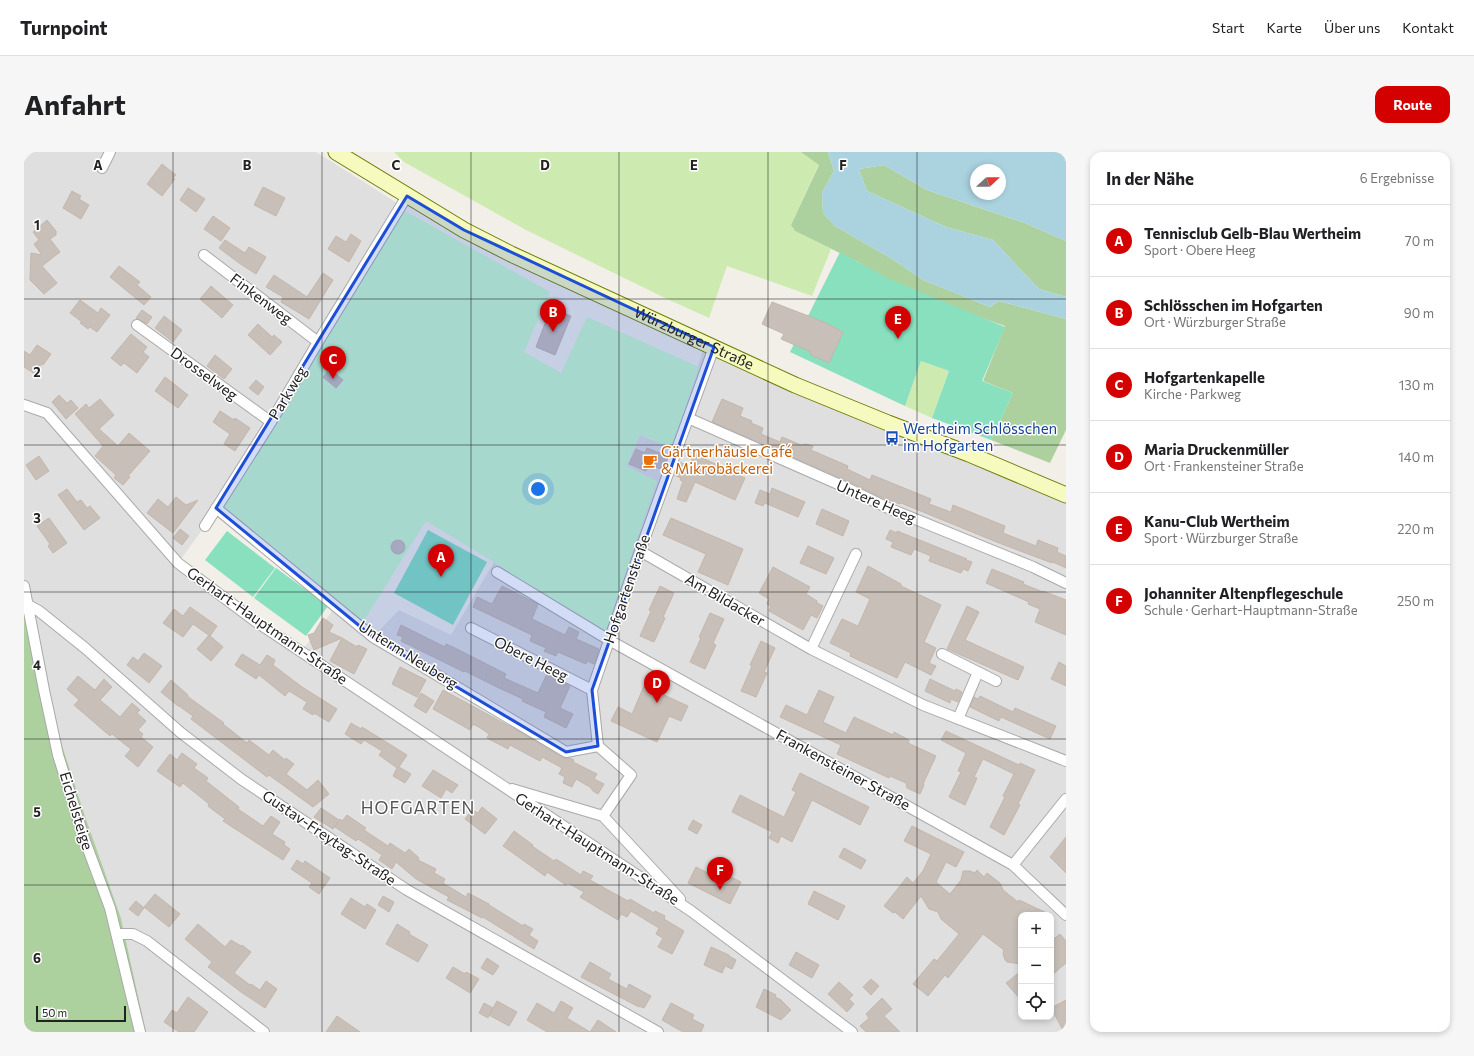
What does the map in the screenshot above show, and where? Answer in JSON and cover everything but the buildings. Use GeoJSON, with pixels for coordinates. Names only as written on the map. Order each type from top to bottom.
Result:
{"type":"FeatureCollection","features":[{"type":"Feature","properties":{"kind":"main road","name":"Würzburger Straße"},"geometry":{"type":"LineString","coordinates":[[336,152],[464,230],[511,254],[737,359],[814,393],[969,454],[1066,495]]}},
{"type":"Feature","properties":{"kind":"street"},"geometry":{"type":"LineString","coordinates":[[102,168],[110,152]]}},
{"type":"Feature","properties":{"kind":"street","name":"Parkweg"},"geometry":{"type":"LineString","coordinates":[[205,526],[271,422],[407,196]]}},
{"type":"Feature","properties":{"kind":"street","name":"Finkenweg"},"geometry":{"type":"LineString","coordinates":[[204,255],[318,342]]}},
{"type":"Feature","properties":{"kind":"street","name":"Drosselweg"},"geometry":{"type":"LineString","coordinates":[[137,325],[271,422]]}},
{"type":"Feature","properties":{"kind":"street","name":"Hofgartenstraße"},"geometry":{"type":"LineString","coordinates":[[598,746],[592,690],[640,551],[714,347]]}},
{"type":"Feature","properties":{"kind":"street","name":"Gerhart-Hauptmann-Straße"},"geometry":{"type":"LineString","coordinates":[[24,406],[47,413],[178,563],[255,621],[691,911],[852,1032]]}},
{"type":"Feature","properties":{"kind":"street","name":"Untere Heeg"},"geometry":{"type":"LineString","coordinates":[[688,418],[847,488],[888,508],[1033,567],[1066,583]]}},
{"type":"Feature","properties":{"kind":"street","name":"Unterm Neuberg"},"geometry":{"type":"LineString","coordinates":[[216,508],[373,638],[566,752],[598,746]]}},
{"type":"Feature","properties":{"kind":"street","name":"Am Bildacker"},"geometry":{"type":"LineString","coordinates":[[640,551],[811,649],[923,705],[1066,761]]}},
{"type":"Feature","properties":{"kind":"street"},"geometry":{"type":"LineString","coordinates":[[811,649],[856,554]]}},
{"type":"Feature","properties":{"kind":"street"},"geometry":{"type":"LineString","coordinates":[[497,572],[609,640]]}},
{"type":"Feature","properties":{"kind":"street","name":"Eichelsteige"},"geometry":{"type":"LineString","coordinates":[[24,586],[58,755],[85,841],[110,908],[140,1032]]}},
{"type":"Feature","properties":{"kind":"street","name":"Gustav-Freytag-Straße"},"geometry":{"type":"LineString","coordinates":[[28,605],[39,611],[85,648],[180,732],[241,779],[407,890],[658,1032]]}},
{"type":"Feature","properties":{"kind":"street","name":"Obere Heeg"},"geometry":{"type":"LineString","coordinates":[[471,628],[592,690]]}},
{"type":"Feature","properties":{"kind":"street","name":"Frankensteiner Straße"},"geometry":{"type":"LineString","coordinates":[[609,640],[1013,865],[1066,915]]}},
{"type":"Feature","properties":{"kind":"street"},"geometry":{"type":"LineString","coordinates":[[942,654],[996,681]]}},
{"type":"Feature","properties":{"kind":"street"},"geometry":{"type":"LineString","coordinates":[[958,719],[978,672]]}},
{"type":"Feature","properties":{"kind":"street"},"geometry":{"type":"LineString","coordinates":[[598,746],[631,775],[603,816]]}},
{"type":"Feature","properties":{"kind":"street","name":"Gerhart-Hauptmann-Straße"},"geometry":{"type":"LineString","coordinates":[[502,786],[603,816],[691,911]]}},
{"type":"Feature","properties":{"kind":"street"},"geometry":{"type":"LineString","coordinates":[[1013,865],[1066,799]]}},
{"type":"Feature","properties":{"kind":"street"},"geometry":{"type":"LineString","coordinates":[[117,934],[133,934],[147,941],[264,1032]]}},
{"type":"Feature","properties":{"kind":"highlighted area"},"geometry":{"type":"Polygon","coordinates":[[[407,196],[464,230],[714,347],[592,690],[598,746],[566,752],[373,637],[216,508],[407,196]]]}},
{"type":"Feature","properties":{"kind":"shaded area"},"geometry":{"type":"Polygon","coordinates":[[[33,152],[316,152],[397,203],[205,526],[178,563],[301,652],[336,606],[373,637],[399,610],[451,635],[494,562],[605,634],[656,481],[626,466],[640,435],[672,448],[704,347],[859,412],[1066,503],[1066,1032],[146,1032],[121,918],[86,819],[44,690],[24,589],[24,161],[33,152]]]}},
{"type":"Feature","properties":{"kind":"green space"},"geometry":{"type":"Polygon","coordinates":[[[394,152],[801,152],[819,164],[791,225],[795,231],[831,249],[812,296],[727,266],[709,318],[526,230],[404,162],[394,152]]]}},
{"type":"Feature","properties":{"kind":"green space"},"geometry":{"type":"Polygon","coordinates":[[[801,152],[828,152],[834,171],[822,193],[823,213],[835,226],[894,260],[923,280],[990,307],[999,301],[1066,319],[1066,430],[1050,463],[991,440],[1013,393],[983,381],[1005,326],[869,278],[860,263],[795,231],[791,225],[819,165],[801,152]]]}},
{"type":"Feature","properties":{"kind":"green space"},"geometry":{"type":"Polygon","coordinates":[[[884,165],[927,190],[1025,223],[1066,241],[1066,297],[1039,289],[993,240],[946,227],[867,191],[859,169],[884,165]]]}},
{"type":"Feature","properties":{"kind":"green space"},"geometry":{"type":"Polygon","coordinates":[[[405,211],[550,292],[524,352],[561,373],[587,317],[699,367],[672,448],[640,435],[626,466],[657,481],[605,635],[494,562],[426,521],[360,627],[216,508],[380,240],[405,211]]]}},
{"type":"Feature","properties":{"kind":"green space"},"geometry":{"type":"Polygon","coordinates":[[[840,252],[887,278],[1005,327],[982,381],[1013,393],[991,440],[932,418],[949,371],[921,361],[905,406],[790,352],[840,252]]]}},
{"type":"Feature","properties":{"kind":"green space"},"geometry":{"type":"Polygon","coordinates":[[[921,361],[949,371],[932,418],[905,406],[921,361]]]}},
{"type":"Feature","properties":{"kind":"green space"},"geometry":{"type":"Polygon","coordinates":[[[428,530],[487,562],[453,625],[394,593],[428,530]]]}},
{"type":"Feature","properties":{"kind":"green space"},"geometry":{"type":"Polygon","coordinates":[[[227,531],[275,568],[253,597],[205,560],[227,531]]]}},
{"type":"Feature","properties":{"kind":"green space"},"geometry":{"type":"Polygon","coordinates":[[[276,568],[328,606],[306,636],[254,598],[276,568]]]}},
{"type":"Feature","properties":{"kind":"green space"},"geometry":{"type":"Polygon","coordinates":[[[24,589],[44,690],[86,819],[121,918],[146,1032],[24,1032],[24,589]]]}},
{"type":"Feature","properties":{"kind":"water"},"geometry":{"type":"Polygon","coordinates":[[[828,152],[1066,152],[1066,241],[1025,223],[927,190],[884,165],[859,169],[867,191],[946,227],[993,240],[1039,289],[1066,297],[1066,319],[999,301],[990,307],[923,280],[894,260],[835,226],[823,213],[822,193],[834,171],[828,152]]]}},
{"type":"Feature","properties":{"kind":"place","name":"Schlösschen im Hofgarten"},"geometry":{"type":"Point","coordinates":[553,332]}},
{"type":"Feature","properties":{"kind":"place","name":"Kanu-Club Wertheim"},"geometry":{"type":"Point","coordinates":[898,339]}},
{"type":"Feature","properties":{"kind":"place","name":"Hofgartenkapelle"},"geometry":{"type":"Point","coordinates":[333,379]}},
{"type":"Feature","properties":{"kind":"place","name":"Wertheim Schlösschen im Hofgarten"},"geometry":{"type":"Point","coordinates":[892,438]}},
{"type":"Feature","properties":{"kind":"place","name":"Gärtnerhäusle Café & Mikrobäckerei"},"geometry":{"type":"Point","coordinates":[650,461]}},
{"type":"Feature","properties":{"kind":"place","name":"Tennisclub Gelb-Blau Wertheim"},"geometry":{"type":"Point","coordinates":[441,577]}},
{"type":"Feature","properties":{"kind":"place","name":"Maria Druckenmüller"},"geometry":{"type":"Point","coordinates":[657,703]}},
{"type":"Feature","properties":{"kind":"place","name":"Johanniter Altenpflegeschule"},"geometry":{"type":"Point","coordinates":[720,890]}},
{"type":"Feature","properties":{"kind":"district","name":"HOFGARTEN"},"geometry":{"type":"Point","coordinates":[418,808]}}]}
